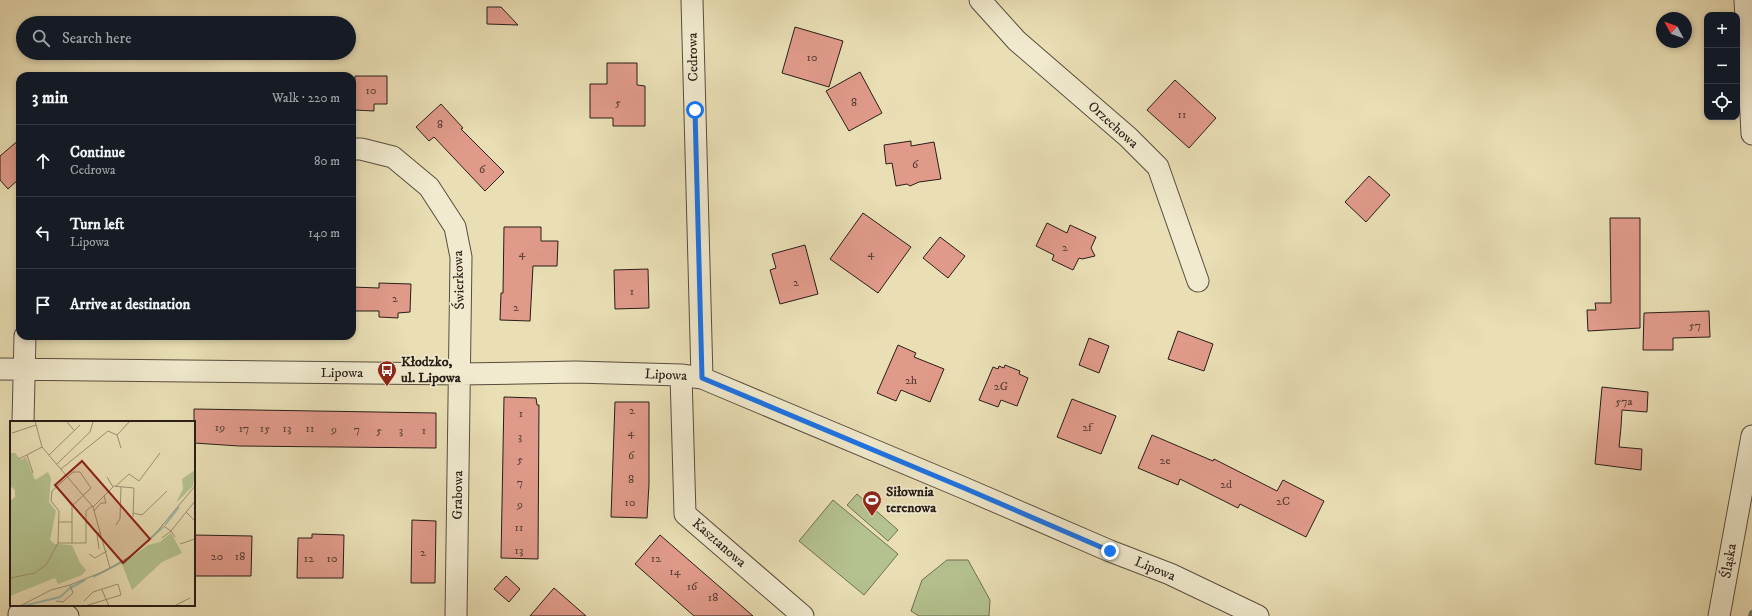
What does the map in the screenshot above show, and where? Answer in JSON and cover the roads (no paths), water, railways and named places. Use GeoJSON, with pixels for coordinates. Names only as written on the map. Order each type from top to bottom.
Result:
{"type":"FeatureCollection","features":[{"type":"Feature","properties":{"kind":"street","name":"Cedrowa"},"geometry":{"type":"LineString","coordinates":[[692,0],[702,378]]}},
{"type":"Feature","properties":{"kind":"street","name":"Orzechowa"},"geometry":{"type":"LineString","coordinates":[[980,0],[1018,41],[1128,138],[1158,167],[1198,281]]}},
{"type":"Feature","properties":{"kind":"street"},"geometry":{"type":"LineString","coordinates":[[1745,0],[1752,134]]}},
{"type":"Feature","properties":{"kind":"street","name":"Świerkowa"},"geometry":{"type":"LineString","coordinates":[[356,149],[393,157],[429,186],[455,227],[461,257],[460,374]]}},
{"type":"Feature","properties":{"kind":"street"},"geometry":{"type":"LineString","coordinates":[[23,421],[25,340]]}},
{"type":"Feature","properties":{"kind":"street","name":"Lipowa"},"geometry":{"type":"LineString","coordinates":[[0,369],[460,374],[576,372],[682,375],[702,378],[1110,551],[1170,574],[1258,616]]}},
{"type":"Feature","properties":{"kind":"street","name":"Grabowa"},"geometry":{"type":"LineString","coordinates":[[456,616],[460,374]]}},
{"type":"Feature","properties":{"kind":"street","name":"Kasztanowa"},"geometry":{"type":"LineString","coordinates":[[682,375],[685,514],[803,616]]}},
{"type":"Feature","properties":{"kind":"street","name":"Śląska"},"geometry":{"type":"LineString","coordinates":[[1719,616],[1752,436]]}},
{"type":"Feature","properties":{"kind":"street"},"geometry":{"type":"LineString","coordinates":[[19,612],[68,616]]}},
{"type":"Feature","properties":{"kind":"place","name":"Kłodzko, ul. Lipowa"},"geometry":{"type":"Point","coordinates":[387,387]}},
{"type":"Feature","properties":{"kind":"place","name":"Siłownia terenowa"},"geometry":{"type":"Point","coordinates":[872,517]}}]}
